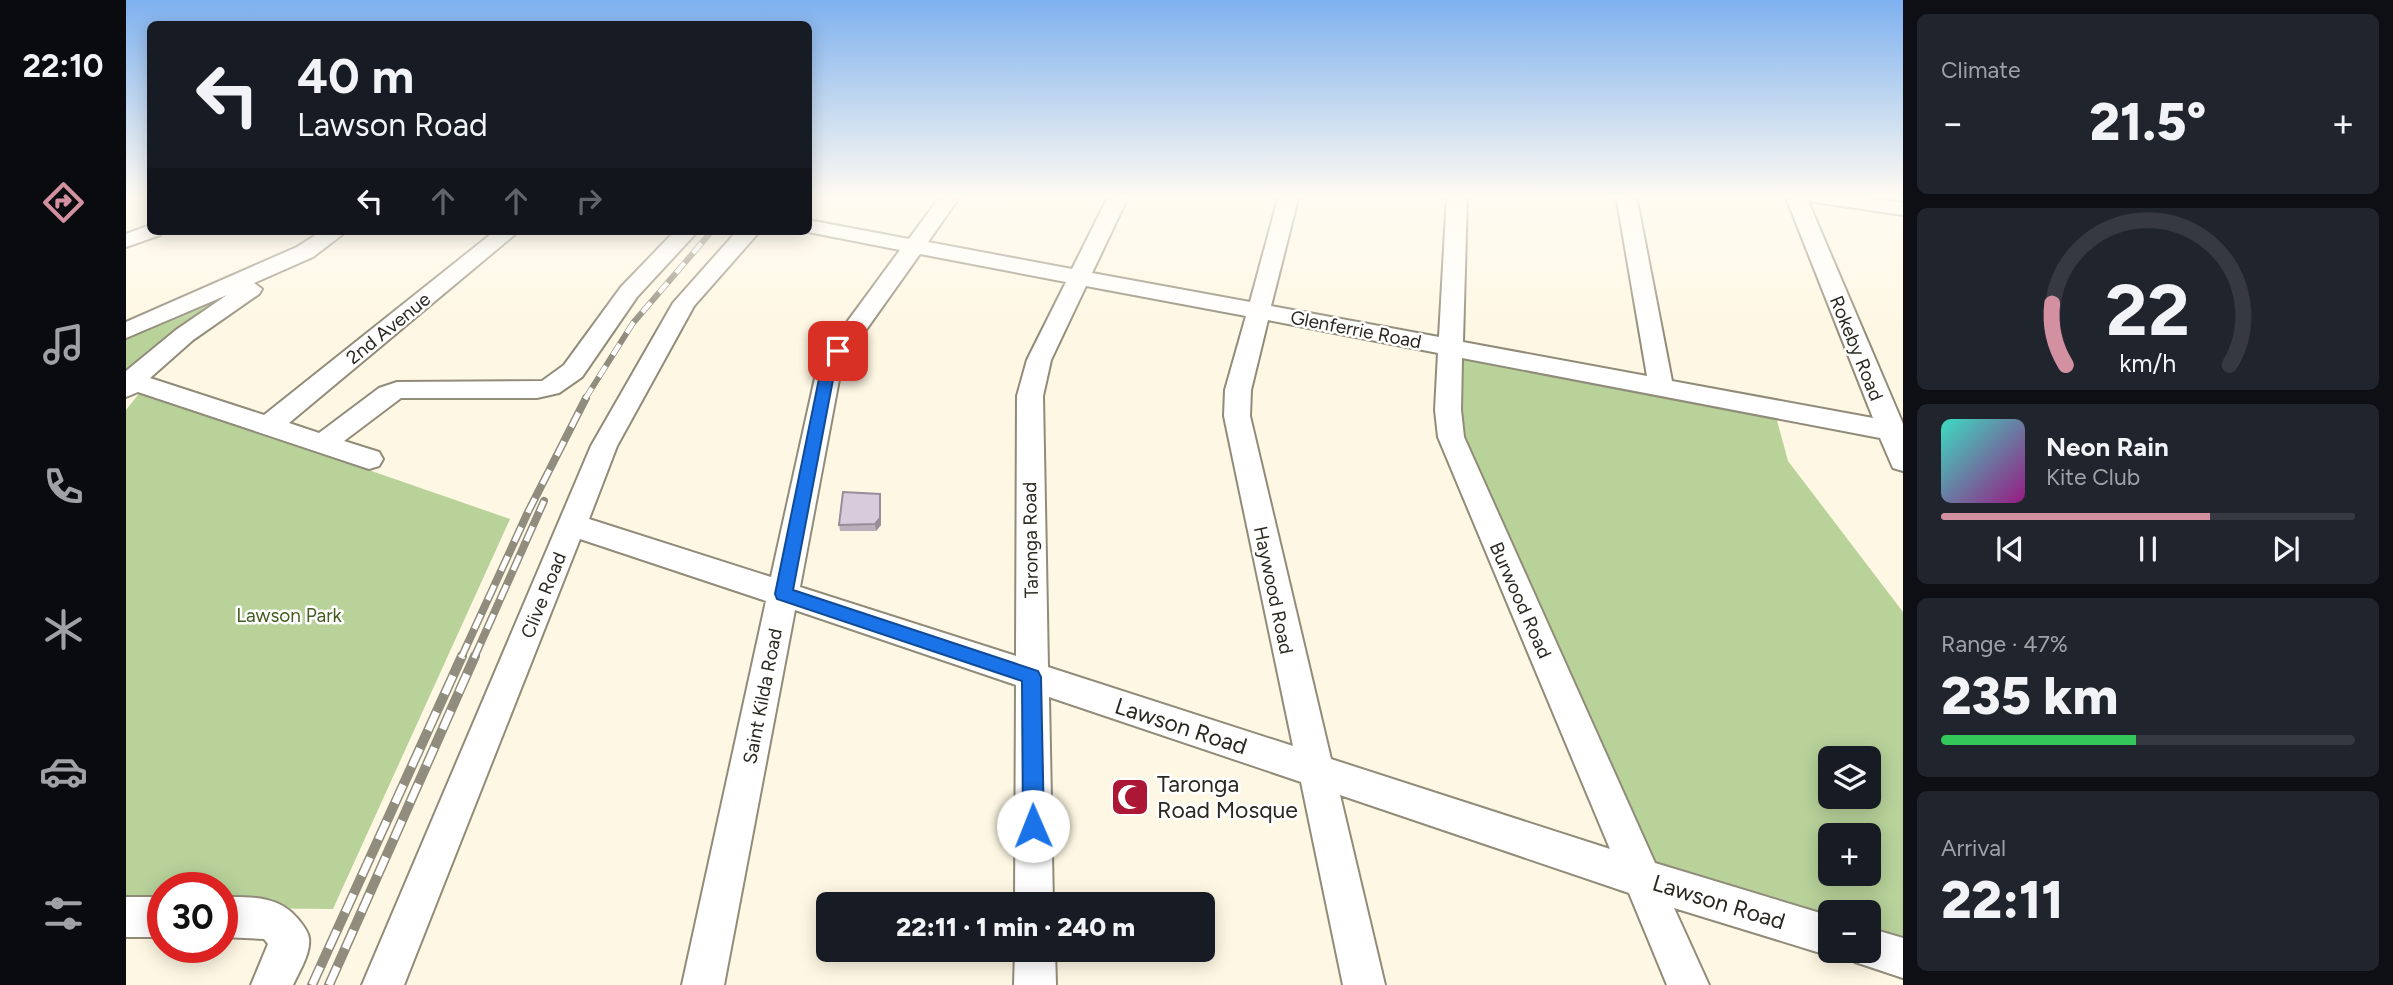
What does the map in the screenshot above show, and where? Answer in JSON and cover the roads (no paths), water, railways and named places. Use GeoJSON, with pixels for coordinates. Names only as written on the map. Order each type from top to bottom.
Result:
{"type":"FeatureCollection","features":[{"type":"Feature","properties":{"kind":"street"},"geometry":{"type":"LineString","coordinates":[[126,331],[245,285],[321,241]]}},
{"type":"Feature","properties":{"kind":"street","name":"2nd Avenue"},"geometry":{"type":"LineString","coordinates":[[268,425],[496,241]]}},
{"type":"Feature","properties":{"kind":"street"},"geometry":{"type":"LineString","coordinates":[[322,444],[397,390],[537,390],[562,381],[573,371],[638,282],[677,241]]}},
{"type":"Feature","properties":{"kind":"street","name":"Clive Road"},"geometry":{"type":"LineString","coordinates":[[383,985],[604,446],[684,303],[740,241]]}},
{"type":"Feature","properties":{"kind":"street","name":"Glenferrie Road"},"geometry":{"type":"LineString","coordinates":[[888,241],[1896,431]]}},
{"type":"Feature","properties":{"kind":"street","name":"Saint Kilda Road"},"geometry":{"type":"LineString","coordinates":[[703,985],[830,363],[919,241]]}},
{"type":"Feature","properties":{"kind":"street","name":"Taronga Road"},"geometry":{"type":"LineString","coordinates":[[1034,892],[1030,396],[1039,360],[1097,241]]}},
{"type":"Feature","properties":{"kind":"street","name":"Haywood Road"},"geometry":{"type":"LineString","coordinates":[[1276,241],[1237,399],[1237,416],[1364,985]]}},
{"type":"Feature","properties":{"kind":"street","name":"Burwood Road"},"geometry":{"type":"LineString","coordinates":[[1455,241],[1448,418],[1455,448],[1688,985]]}},
{"type":"Feature","properties":{"kind":"street"},"geometry":{"type":"LineString","coordinates":[[1634,241],[1661,387]]}},
{"type":"Feature","properties":{"kind":"street","name":"Rokeby Road"},"geometry":{"type":"LineString","coordinates":[[1815,241],[1896,431],[1903,461]]}},
{"type":"Feature","properties":{"kind":"street"},"geometry":{"type":"LineString","coordinates":[[128,383],[245,285]]}},
{"type":"Feature","properties":{"kind":"street"},"geometry":{"type":"LineString","coordinates":[[128,383],[369,459]]}},
{"type":"Feature","properties":{"kind":"street","name":"Lawson Road"},"geometry":{"type":"LineString","coordinates":[[571,527],[591,530],[1641,878],[1818,932]]}},
{"type":"Feature","properties":{"kind":"street"},"geometry":{"type":"LineString","coordinates":[[126,917],[147,917]]}},
{"type":"Feature","properties":{"kind":"street"},"geometry":{"type":"LineString","coordinates":[[238,918],[275,921],[289,939],[284,960],[272,985]]}},
{"type":"Feature","properties":{"kind":"street"},"geometry":{"type":"LineString","coordinates":[[1881,952],[1903,958]]}},
{"type":"Feature","properties":{"kind":"street"},"geometry":{"type":"LineString","coordinates":[[1035,962],[1035,985]]}},
{"type":"Feature","properties":{"kind":"railway"},"geometry":{"type":"LineString","coordinates":[[585,399],[633,323],[703,241]]}},
{"type":"Feature","properties":{"kind":"railway"},"geometry":{"type":"LineString","coordinates":[[461,658],[528,512],[586,398]]}},
{"type":"Feature","properties":{"kind":"railway"},"geometry":{"type":"LineString","coordinates":[[474,658],[544,501]]}},
{"type":"Feature","properties":{"kind":"railway"},"geometry":{"type":"LineString","coordinates":[[312,985],[462,656]]}},
{"type":"Feature","properties":{"kind":"railway"},"geometry":{"type":"LineString","coordinates":[[329,985],[475,656]]}},
{"type":"Feature","properties":{"kind":"place","name":"Taronga Road Mosque"},"geometry":{"type":"Point","coordinates":[1130,797]}},
{"type":"Feature","properties":{"kind":"park label","name":"Lawson Park"},"geometry":{"type":"Point","coordinates":[289,615]}}]}
